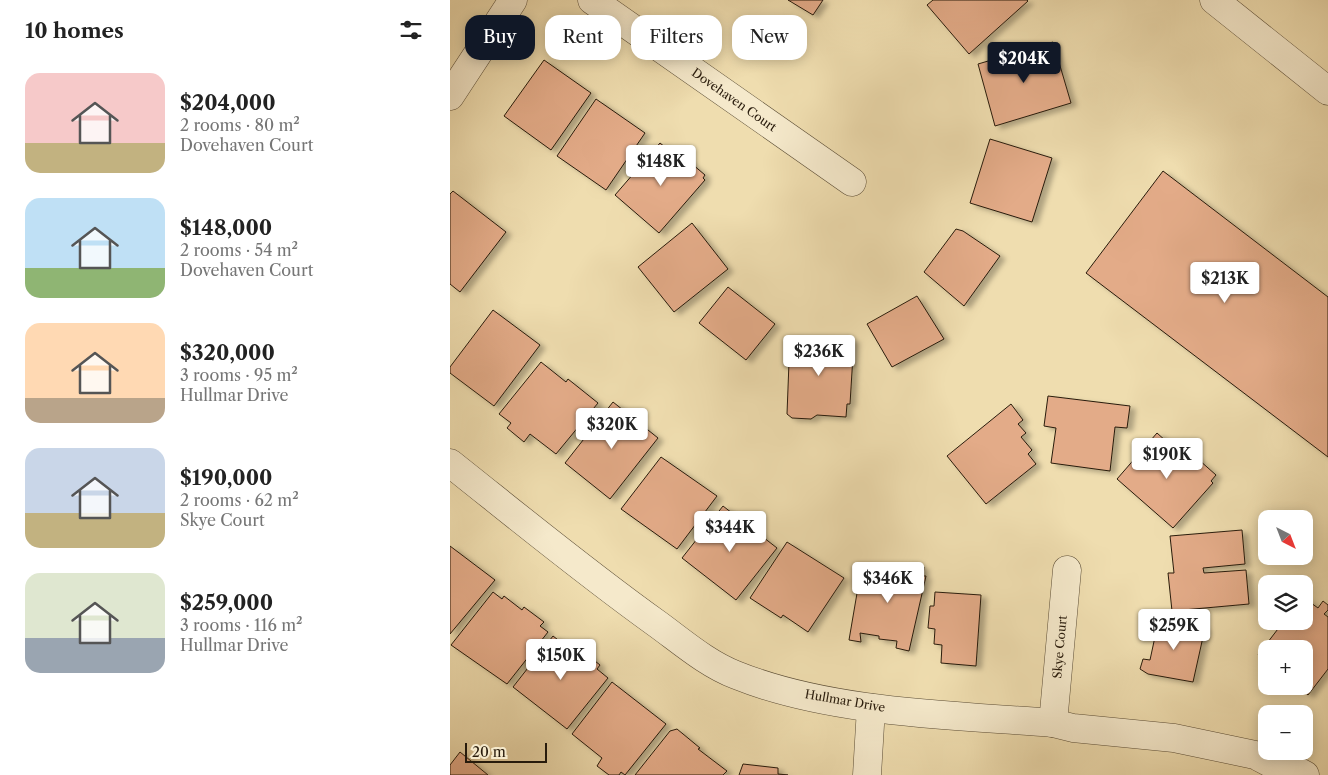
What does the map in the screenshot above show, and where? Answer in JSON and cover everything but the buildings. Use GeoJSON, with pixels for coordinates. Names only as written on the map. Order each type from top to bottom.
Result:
{"type":"FeatureCollection","features":[{"type":"Feature","properties":{"kind":"street"},"geometry":{"type":"LineString","coordinates":[[450,96],[513,0]]}},
{"type":"Feature","properties":{"kind":"street","name":"Dovehaven Court"},"geometry":{"type":"LineString","coordinates":[[592,0],[852,182]]}},
{"type":"Feature","properties":{"kind":"street"},"geometry":{"type":"LineString","coordinates":[[1214,0],[1328,91]]}},
{"type":"Feature","properties":{"kind":"street","name":"Hullmar Drive"},"geometry":{"type":"LineString","coordinates":[[450,463],[628,604],[701,655],[734,675],[779,690],[871,708],[1053,723],[1073,728],[1174,738],[1254,755],[1274,765],[1294,769],[1305,775]]}},
{"type":"Feature","properties":{"kind":"street","name":"Skye Court"},"geometry":{"type":"LineString","coordinates":[[1053,723],[1067,570]]}},
{"type":"Feature","properties":{"kind":"street"},"geometry":{"type":"LineString","coordinates":[[868,775],[871,708]]}}]}
